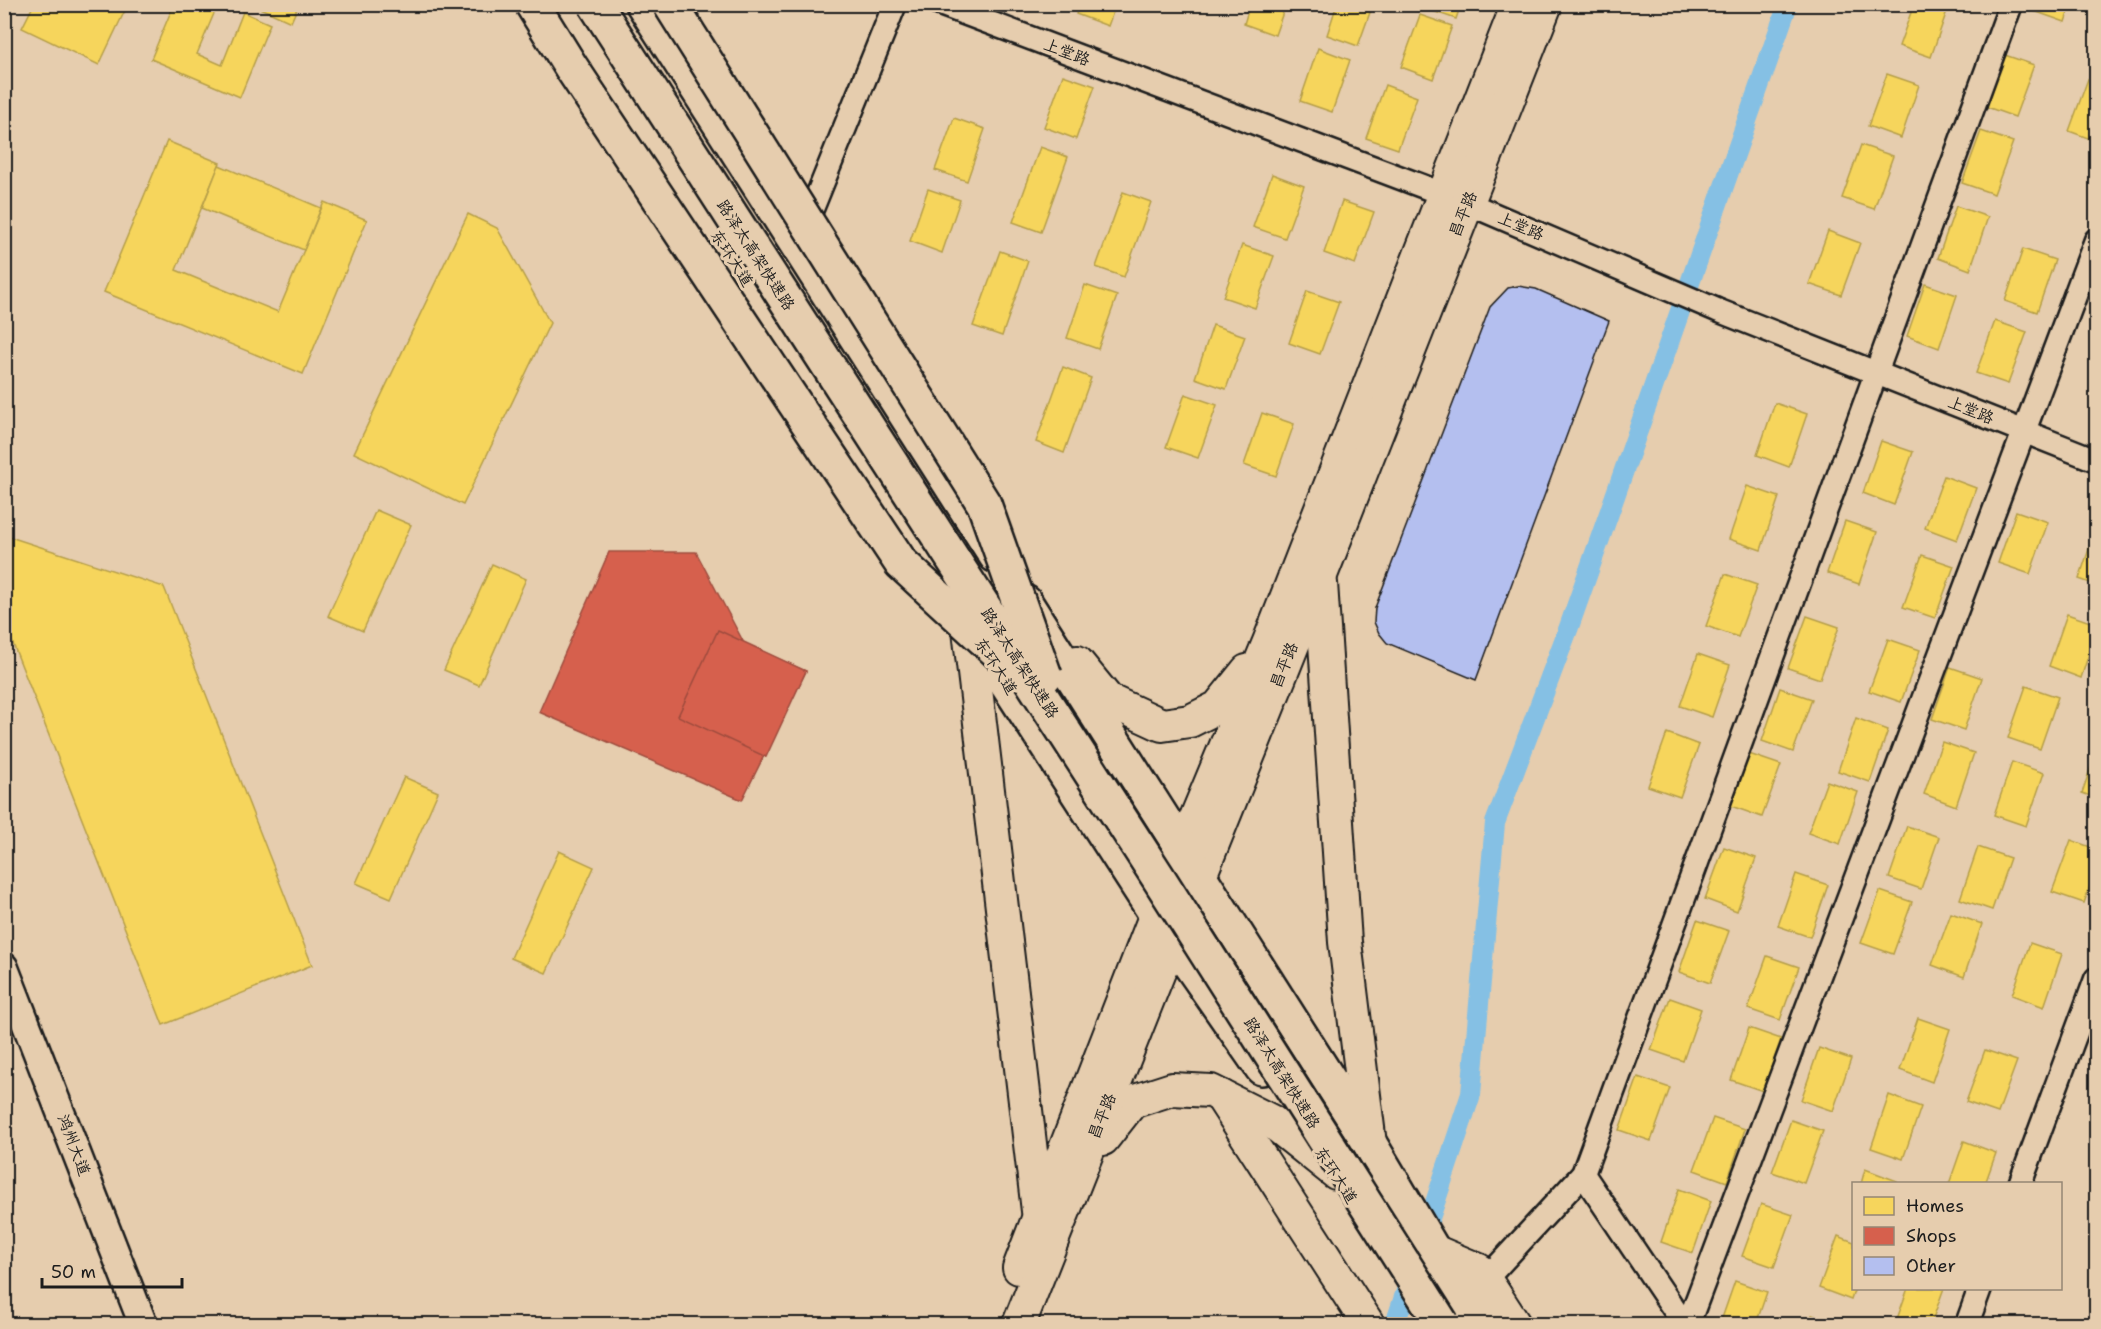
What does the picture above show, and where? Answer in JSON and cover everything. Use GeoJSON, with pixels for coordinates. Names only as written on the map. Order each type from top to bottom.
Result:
{"type":"FeatureCollection","features":[{"type":"Feature","properties":{"kind":"main road"},"geometry":{"type":"LineString","coordinates":[[532,4],[571,67],[901,563],[1040,682]]}},
{"type":"Feature","properties":{"kind":"main road","name":"东环大道"},"geometry":{"type":"LineString","coordinates":[[568,4],[1164,927],[1335,1173],[1430,1324]]}},
{"type":"Feature","properties":{"kind":"main road","name":"路泽太高架快速路"},"geometry":{"type":"LineString","coordinates":[[595,4],[1460,1324]]}},
{"type":"Feature","properties":{"kind":"main road","name":"路泽太高架快速路"},"geometry":{"type":"LineString","coordinates":[[615,4],[1040,682],[1158,877],[1442,1324]]}},
{"type":"Feature","properties":{"kind":"main road"},"geometry":{"type":"LineString","coordinates":[[643,4],[1370,1144],[1477,1324]]}},
{"type":"Feature","properties":{"kind":"main road"},"geometry":{"type":"LineString","coordinates":[[670,4],[984,504],[1040,682]]}},
{"type":"Feature","properties":{"kind":"main road","name":"昌平路"},"geometry":{"type":"LineString","coordinates":[[997,1324],[1050,1215],[1164,927],[1321,575],[1456,199],[1518,4]]}},
{"type":"Feature","properties":{"kind":"main road","name":"昌平路"},"geometry":{"type":"LineString","coordinates":[[1192,863],[1269,642],[1456,199],[1546,4]]}},
{"type":"Feature","properties":{"kind":"main road"},"geometry":{"type":"LineString","coordinates":[[1321,575],[1345,942],[1370,1144]]}},
{"type":"Feature","properties":{"kind":"main road"},"geometry":{"type":"LineString","coordinates":[[1014,584],[1108,700],[1162,725],[1190,721],[1218,707],[1269,642]]}},
{"type":"Feature","properties":{"kind":"main road"},"geometry":{"type":"LineString","coordinates":[[968,622],[1050,1215]]}},
{"type":"Feature","properties":{"kind":"main road"},"geometry":{"type":"LineString","coordinates":[[1050,1215],[1105,1135],[1132,1102],[1172,1089],[1211,1090],[1271,1121],[1335,1173]]}},
{"type":"Feature","properties":{"kind":"main road"},"geometry":{"type":"LineString","coordinates":[[1220,1095],[1368,1324]]}},
{"type":"Feature","properties":{"kind":"main road","name":"昌平路"},"geometry":{"type":"LineString","coordinates":[[1019,1324],[1050,1215]]}},
{"type":"Feature","properties":{"kind":"main road"},"geometry":{"type":"LineString","coordinates":[[1434,1251],[1479,1270],[1514,1324]]}},
{"type":"Feature","properties":{"kind":"street"},"geometry":{"type":"LineString","coordinates":[[797,247],[895,4]]}},
{"type":"Feature","properties":{"kind":"street","name":"上堂路"},"geometry":{"type":"LineString","coordinates":[[940,4],[1456,199],[1717,310],[2097,460]]}},
{"type":"Feature","properties":{"kind":"street"},"geometry":{"type":"LineString","coordinates":[[1485,1280],[1583,1174],[2011,4]]}},
{"type":"Feature","properties":{"kind":"street"},"geometry":{"type":"LineString","coordinates":[[1686,1324],[2097,240]]}},
{"type":"Feature","properties":{"kind":"street","name":"鸿州大道"},"geometry":{"type":"LineString","coordinates":[[4,967],[143,1324]]}},
{"type":"Feature","properties":{"kind":"street"},"geometry":{"type":"LineString","coordinates":[[2021,1182],[2097,979]]}},
{"type":"Feature","properties":{"kind":"street"},"geometry":{"type":"LineString","coordinates":[[1583,1174],[1686,1324]]}},
{"type":"Feature","properties":{"kind":"street"},"geometry":{"type":"LineString","coordinates":[[1967,1324],[1979,1290]]}},
{"type":"Feature","properties":{"kind":"building: Homes"},"geometry":{"type":"Polygon","coordinates":[[[34,4],[128,4],[99,65],[22,28],[34,4]]]}},
{"type":"Feature","properties":{"kind":"building: Homes"},"geometry":{"type":"Polygon","coordinates":[[[174,4],[218,4],[197,54],[222,65],[243,12],[270,24],[240,97],[151,59],[174,4]]]}},
{"type":"Feature","properties":{"kind":"building: Homes"},"geometry":{"type":"Polygon","coordinates":[[[251,4],[299,4],[291,22],[251,4]]]}},
{"type":"Feature","properties":{"kind":"building: Homes"},"geometry":{"type":"Polygon","coordinates":[[[1080,4],[1116,4],[1108,26],[1076,14],[1080,4]]]}},
{"type":"Feature","properties":{"kind":"building: Homes"},"geometry":{"type":"Polygon","coordinates":[[[1250,4],[1286,4],[1275,35],[1244,24],[1250,4]]]}},
{"type":"Feature","properties":{"kind":"building: Homes"},"geometry":{"type":"Polygon","coordinates":[[[1337,4],[1373,4],[1358,46],[1327,35],[1337,4]]]}},
{"type":"Feature","properties":{"kind":"building: Homes"},"geometry":{"type":"Polygon","coordinates":[[[1425,4],[1461,4],[1456,19],[1424,8],[1425,4]]]}},
{"type":"Feature","properties":{"kind":"building: Homes"},"geometry":{"type":"Polygon","coordinates":[[[1914,4],[1949,5],[1931,57],[1899,46],[1914,4]]]}},
{"type":"Feature","properties":{"kind":"building: Homes"},"geometry":{"type":"Polygon","coordinates":[[[2036,4],[2071,4],[2065,22],[2034,11],[2036,4]]]}},
{"type":"Feature","properties":{"kind":"building: Homes"},"geometry":{"type":"Polygon","coordinates":[[[1420,15],[1452,26],[1433,79],[1401,67],[1420,15]]]}},
{"type":"Feature","properties":{"kind":"building: Homes"},"geometry":{"type":"Polygon","coordinates":[[[1318,48],[1350,60],[1332,112],[1300,101],[1318,48]]]}},
{"type":"Feature","properties":{"kind":"building: Homes"},"geometry":{"type":"Polygon","coordinates":[[[2002,54],[2034,65],[2015,117],[1984,106],[2002,54]]]}},
{"type":"Feature","properties":{"kind":"building: Homes"},"geometry":{"type":"Polygon","coordinates":[[[1887,74],[1919,85],[1901,138],[1868,126],[1887,74]]]}},
{"type":"Feature","properties":{"kind":"building: Homes"},"geometry":{"type":"Polygon","coordinates":[[[1063,75],[1095,86],[1076,139],[1044,127],[1063,75]]]}},
{"type":"Feature","properties":{"kind":"building: Homes"},"geometry":{"type":"Polygon","coordinates":[[[2088,79],[2096,82],[2096,141],[2069,131],[2088,79]]]}},
{"type":"Feature","properties":{"kind":"building: Homes"},"geometry":{"type":"Polygon","coordinates":[[[1385,85],[1417,97],[1398,149],[1366,138],[1385,85]]]}},
{"type":"Feature","properties":{"kind":"building: Homes"},"geometry":{"type":"Polygon","coordinates":[[[954,118],[985,129],[967,181],[935,170],[954,118]]]}},
{"type":"Feature","properties":{"kind":"building: Homes"},"geometry":{"type":"Polygon","coordinates":[[[1981,131],[2013,142],[1994,194],[1962,183],[1981,131]]]}},
{"type":"Feature","properties":{"kind":"building: Homes"},"geometry":{"type":"Polygon","coordinates":[[[167,141],[220,163],[176,270],[278,312],[324,202],[367,220],[303,374],[104,292],[167,141]]]}},
{"type":"Feature","properties":{"kind":"building: Homes"},"geometry":{"type":"Polygon","coordinates":[[[1861,145],[1893,156],[1874,209],[1842,198],[1861,145]]]}},
{"type":"Feature","properties":{"kind":"building: Homes"},"geometry":{"type":"Polygon","coordinates":[[[1040,147],[1068,157],[1041,232],[1013,222],[1040,147]]]}},
{"type":"Feature","properties":{"kind":"building: Homes"},"geometry":{"type":"Polygon","coordinates":[[[219,165],[321,208],[304,250],[202,208],[219,165]]]}},
{"type":"Feature","properties":{"kind":"building: Homes"},"geometry":{"type":"Polygon","coordinates":[[[1272,174],[1304,186],[1285,238],[1253,227],[1272,174]]]}},
{"type":"Feature","properties":{"kind":"building: Homes"},"geometry":{"type":"Polygon","coordinates":[[[928,189],[960,200],[942,253],[910,241],[928,189]]]}},
{"type":"Feature","properties":{"kind":"building: Homes"},"geometry":{"type":"Polygon","coordinates":[[[1123,192],[1151,202],[1124,277],[1096,267],[1123,192]]]}},
{"type":"Feature","properties":{"kind":"building: Homes"},"geometry":{"type":"Polygon","coordinates":[[[1342,201],[1374,212],[1355,264],[1324,253],[1342,201]]]}},
{"type":"Feature","properties":{"kind":"building: Homes"},"geometry":{"type":"Polygon","coordinates":[[[1956,206],[1988,217],[1970,270],[1938,258],[1956,206]]]}},
{"type":"Feature","properties":{"kind":"building: Homes"},"geometry":{"type":"Polygon","coordinates":[[[468,214],[497,228],[550,323],[463,505],[354,453],[468,214]]]}},
{"type":"Feature","properties":{"kind":"building: Homes"},"geometry":{"type":"Polygon","coordinates":[[[1828,231],[1860,243],[1841,295],[1809,284],[1828,231]]]}},
{"type":"Feature","properties":{"kind":"building: Homes"},"geometry":{"type":"Polygon","coordinates":[[[1242,245],[1274,256],[1255,308],[1223,297],[1242,245]]]}},
{"type":"Feature","properties":{"kind":"building: Homes"},"geometry":{"type":"Polygon","coordinates":[[[2023,249],[2055,260],[2037,312],[2005,301],[2023,249]]]}},
{"type":"Feature","properties":{"kind":"building: Homes"},"geometry":{"type":"Polygon","coordinates":[[[1000,251],[1028,261],[1002,336],[973,326],[1000,251]]]}},
{"type":"Feature","properties":{"kind":"building: Homes"},"geometry":{"type":"Polygon","coordinates":[[[1925,284],[1957,295],[1939,348],[1907,336],[1925,284]]]}},
{"type":"Feature","properties":{"kind":"building: Homes"},"geometry":{"type":"Polygon","coordinates":[[[1085,285],[1117,296],[1098,349],[1067,338],[1085,285]]]}},
{"type":"Feature","properties":{"kind":"building: Homes"},"geometry":{"type":"Polygon","coordinates":[[[1307,291],[1339,302],[1320,354],[1289,343],[1307,291]]]}},
{"type":"Feature","properties":{"kind":"building: Homes"},"geometry":{"type":"Polygon","coordinates":[[[1995,321],[2027,332],[2008,384],[1976,373],[1995,321]]]}},
{"type":"Feature","properties":{"kind":"building: Homes"},"geometry":{"type":"Polygon","coordinates":[[[1213,325],[1245,336],[1226,389],[1195,378],[1213,325]]]}},
{"type":"Feature","properties":{"kind":"building: Homes"},"geometry":{"type":"Polygon","coordinates":[[[1063,367],[1091,378],[1064,453],[1036,442],[1063,367]]]}},
{"type":"Feature","properties":{"kind":"building: Homes"},"geometry":{"type":"Polygon","coordinates":[[[1185,394],[1217,405],[1198,458],[1166,447],[1185,394]]]}},
{"type":"Feature","properties":{"kind":"building: Homes"},"geometry":{"type":"Polygon","coordinates":[[[1775,403],[1807,414],[1789,467],[1757,455],[1775,403]]]}},
{"type":"Feature","properties":{"kind":"building: Homes"},"geometry":{"type":"Polygon","coordinates":[[[1262,413],[1294,424],[1276,476],[1244,465],[1262,413]]]}},
{"type":"Feature","properties":{"kind":"building: Homes"},"geometry":{"type":"Polygon","coordinates":[[[1881,441],[1913,452],[1894,505],[1863,493],[1881,441]]]}},
{"type":"Feature","properties":{"kind":"building: Homes"},"geometry":{"type":"Polygon","coordinates":[[[1944,476],[1976,488],[1957,540],[1925,528],[1944,476]]]}},
{"type":"Feature","properties":{"kind":"building: Homes"},"geometry":{"type":"Polygon","coordinates":[[[1747,486],[1779,497],[1761,550],[1729,539],[1747,486]]]}},
{"type":"Feature","properties":{"kind":"building: Homes"},"geometry":{"type":"Polygon","coordinates":[[[376,510],[411,525],[363,631],[328,616],[376,510]]]}},
{"type":"Feature","properties":{"kind":"building: Homes"},"geometry":{"type":"Polygon","coordinates":[[[2016,511],[2048,522],[2030,574],[1998,563],[2016,511]]]}},
{"type":"Feature","properties":{"kind":"building: Homes"},"geometry":{"type":"Polygon","coordinates":[[[1845,521],[1877,532],[1859,584],[1827,573],[1845,521]]]}},
{"type":"Feature","properties":{"kind":"building: Homes"},"geometry":{"type":"Polygon","coordinates":[[[2096,528],[2096,585],[2079,579],[2096,528]]]}},
{"type":"Feature","properties":{"kind":"building: Homes"},"geometry":{"type":"Polygon","coordinates":[[[10,537],[164,587],[312,965],[163,1025],[4,621],[4,539],[10,537]]]}},
{"type":"Feature","properties":{"kind":"building: Homes"},"geometry":{"type":"Polygon","coordinates":[[[1922,555],[1954,566],[1935,618],[1903,607],[1922,555]]]}},
{"type":"Feature","properties":{"kind":"building: Homes"},"geometry":{"type":"Polygon","coordinates":[[[492,564],[526,579],[479,685],[444,670],[492,564]]]}},
{"type":"Feature","properties":{"kind":"building: Homes"},"geometry":{"type":"Polygon","coordinates":[[[1725,574],[1757,585],[1738,637],[1706,626],[1725,574]]]}},
{"type":"Feature","properties":{"kind":"building: Homes"},"geometry":{"type":"Polygon","coordinates":[[[2067,614],[2096,624],[2096,632],[2081,678],[2049,666],[2067,614]]]}},
{"type":"Feature","properties":{"kind":"building: Homes"},"geometry":{"type":"Polygon","coordinates":[[[1807,616],[1839,627],[1820,679],[1788,668],[1807,616]]]}},
{"type":"Feature","properties":{"kind":"building: Homes"},"geometry":{"type":"Polygon","coordinates":[[[1888,639],[1920,650],[1901,702],[1869,691],[1888,639]]]}},
{"type":"Feature","properties":{"kind":"building: Homes"},"geometry":{"type":"Polygon","coordinates":[[[1698,654],[1730,665],[1712,717],[1680,706],[1698,654]]]}},
{"type":"Feature","properties":{"kind":"building: Homes"},"geometry":{"type":"Polygon","coordinates":[[[1950,667],[1982,678],[1964,730],[1932,719],[1950,667]]]}},
{"type":"Feature","properties":{"kind":"building: Homes"},"geometry":{"type":"Polygon","coordinates":[[[2026,686],[2058,697],[2040,749],[2008,738],[2026,686]]]}},
{"type":"Feature","properties":{"kind":"building: Homes"},"geometry":{"type":"Polygon","coordinates":[[[1780,688],[1812,699],[1793,752],[1762,741],[1780,688]]]}},
{"type":"Feature","properties":{"kind":"building: Homes"},"geometry":{"type":"Polygon","coordinates":[[[1856,718],[1888,730],[1870,782],[1838,771],[1856,718]]]}},
{"type":"Feature","properties":{"kind":"building: Homes"},"geometry":{"type":"Polygon","coordinates":[[[1667,733],[1699,745],[1680,797],[1648,786],[1667,733]]]}},
{"type":"Feature","properties":{"kind":"building: Homes"},"geometry":{"type":"Polygon","coordinates":[[[1942,742],[1974,753],[1956,806],[1924,794],[1942,742]]]}},
{"type":"Feature","properties":{"kind":"building: Homes"},"geometry":{"type":"Polygon","coordinates":[[[2096,752],[2096,798],[2082,793],[2096,752]]]}},
{"type":"Feature","properties":{"kind":"building: Homes"},"geometry":{"type":"Polygon","coordinates":[[[1749,754],[1781,765],[1762,817],[1731,806],[1749,754]]]}},
{"type":"Feature","properties":{"kind":"building: Homes"},"geometry":{"type":"Polygon","coordinates":[[[2012,762],[2044,773],[2026,826],[1994,815],[2012,762]]]}},
{"type":"Feature","properties":{"kind":"building: Homes"},"geometry":{"type":"Polygon","coordinates":[[[404,777],[438,792],[391,898],[356,883],[404,777]]]}},
{"type":"Feature","properties":{"kind":"building: Homes"},"geometry":{"type":"Polygon","coordinates":[[[1827,781],[1858,792],[1840,844],[1808,833],[1827,781]]]}},
{"type":"Feature","properties":{"kind":"building: Homes"},"geometry":{"type":"Polygon","coordinates":[[[1907,826],[1939,837],[1921,889],[1889,878],[1907,826]]]}},
{"type":"Feature","properties":{"kind":"building: Homes"},"geometry":{"type":"Polygon","coordinates":[[[2071,840],[2096,849],[2096,869],[2084,903],[2052,892],[2071,840]]]}},
{"type":"Feature","properties":{"kind":"building: Homes"},"geometry":{"type":"Polygon","coordinates":[[[1724,847],[1756,858],[1737,911],[1705,899],[1724,847]]]}},
{"type":"Feature","properties":{"kind":"building: Homes"},"geometry":{"type":"Polygon","coordinates":[[[1978,847],[2010,858],[1992,910],[1960,899],[1978,847]]]}},
{"type":"Feature","properties":{"kind":"building: Homes"},"geometry":{"type":"Polygon","coordinates":[[[559,851],[594,867],[546,973],[511,958],[559,851]]]}},
{"type":"Feature","properties":{"kind":"building: Homes"},"geometry":{"type":"Polygon","coordinates":[[[1796,874],[1828,885],[1810,937],[1778,926],[1796,874]]]}},
{"type":"Feature","properties":{"kind":"building: Homes"},"geometry":{"type":"Polygon","coordinates":[[[1880,891],[1912,902],[1893,954],[1861,943],[1880,891]]]}},
{"type":"Feature","properties":{"kind":"building: Homes"},"geometry":{"type":"Polygon","coordinates":[[[1951,913],[1982,924],[1964,977],[1932,965],[1951,913]]]}},
{"type":"Feature","properties":{"kind":"building: Homes"},"geometry":{"type":"Polygon","coordinates":[[[1697,920],[1729,931],[1710,983],[1679,972],[1697,920]]]}},
{"type":"Feature","properties":{"kind":"building: Homes"},"geometry":{"type":"Polygon","coordinates":[[[2030,943],[2062,954],[2044,1007],[2012,995],[2030,943]]]}},
{"type":"Feature","properties":{"kind":"building: Homes"},"geometry":{"type":"Polygon","coordinates":[[[1767,956],[1799,967],[1780,1020],[1748,1009],[1767,956]]]}},
{"type":"Feature","properties":{"kind":"building: Homes"},"geometry":{"type":"Polygon","coordinates":[[[1670,998],[1701,1009],[1683,1061],[1651,1050],[1670,998]]]}},
{"type":"Feature","properties":{"kind":"building: Homes"},"geometry":{"type":"Polygon","coordinates":[[[1918,1018],[1950,1029],[1932,1082],[1900,1070],[1918,1018]]]}},
{"type":"Feature","properties":{"kind":"building: Homes"},"geometry":{"type":"Polygon","coordinates":[[[1749,1028],[1781,1039],[1763,1091],[1731,1080],[1749,1028]]]}},
{"type":"Feature","properties":{"kind":"building: Homes"},"geometry":{"type":"Polygon","coordinates":[[[1819,1048],[1851,1059],[1833,1111],[1801,1100],[1819,1048]]]}},
{"type":"Feature","properties":{"kind":"building: Homes"},"geometry":{"type":"Polygon","coordinates":[[[1985,1050],[2017,1061],[1998,1113],[1966,1102],[1985,1050]]]}},
{"type":"Feature","properties":{"kind":"building: Homes"},"geometry":{"type":"Polygon","coordinates":[[[1638,1077],[1670,1088],[1651,1141],[1619,1130],[1638,1077]]]}},
{"type":"Feature","properties":{"kind":"building: Homes"},"geometry":{"type":"Polygon","coordinates":[[[1889,1095],[1921,1107],[1903,1159],[1871,1148],[1889,1095]]]}},
{"type":"Feature","properties":{"kind":"building: Homes"},"geometry":{"type":"Polygon","coordinates":[[[1713,1118],[1745,1129],[1727,1182],[1694,1170],[1713,1118]]]}},
{"type":"Feature","properties":{"kind":"building: Homes"},"geometry":{"type":"Polygon","coordinates":[[[1791,1120],[1823,1131],[1804,1183],[1772,1172],[1791,1120]]]}},
{"type":"Feature","properties":{"kind":"building: Homes"},"geometry":{"type":"Polygon","coordinates":[[[1964,1141],[1996,1153],[1986,1182],[1950,1182],[1964,1141]]]}},
{"type":"Feature","properties":{"kind":"building: Homes"},"geometry":{"type":"Polygon","coordinates":[[[1865,1169],[1897,1181],[1897,1182],[1862,1182],[1865,1169]]]}},
{"type":"Feature","properties":{"kind":"building: Homes"},"geometry":{"type":"Polygon","coordinates":[[[1679,1189],[1711,1201],[1693,1253],[1661,1242],[1679,1189]]]}},
{"type":"Feature","properties":{"kind":"building: Homes"},"geometry":{"type":"Polygon","coordinates":[[[1761,1204],[1793,1215],[1774,1267],[1742,1256],[1761,1204]]]}},
{"type":"Feature","properties":{"kind":"building: Homes"},"geometry":{"type":"Polygon","coordinates":[[[1838,1236],[1852,1241],[1852,1290],[1854,1290],[1851,1300],[1819,1288],[1838,1236]]]}},
{"type":"Feature","properties":{"kind":"building: Homes"},"geometry":{"type":"Polygon","coordinates":[[[1735,1281],[1767,1292],[1756,1324],[1720,1324],[1735,1281]]]}},
{"type":"Feature","properties":{"kind":"building: Homes"},"geometry":{"type":"Polygon","coordinates":[[[1907,1290],[1943,1290],[1931,1324],[1912,1324],[1897,1319],[1907,1290]]]}},
{"type":"Feature","properties":{"kind":"building: Homes"},"geometry":{"type":"Polygon","coordinates":[[[1812,1315],[1840,1324],[1808,1324],[1812,1315]]]}},
{"type":"Feature","properties":{"kind":"building: Shops"},"geometry":{"type":"Polygon","coordinates":[[[609,552],[696,552],[744,643],[806,671],[742,800],[539,712],[609,552]]]}},
{"type":"Feature","properties":{"kind":"building: Shops"},"geometry":{"type":"Polygon","coordinates":[[[718,630],[806,671],[766,757],[678,716],[718,630]]]}},
{"type":"Feature","properties":{"kind":"building: Other"},"geometry":{"type":"Polygon","coordinates":[[[1518,286],[1536,289],[1609,321],[1476,680],[1387,643],[1374,622],[1375,608],[1490,307],[1508,288],[1518,286]]]}},
{"type":"Feature","properties":{"kind":"waterway"},"geometry":{"type":"LineString","coordinates":[[1423,1239],[1471,1094],[1495,823],[1569,627],[1788,4]]}},
{"type":"Feature","properties":{"kind":"waterway"},"geometry":{"type":"LineString","coordinates":[[1395,1324],[1413,1270]]}}]}
